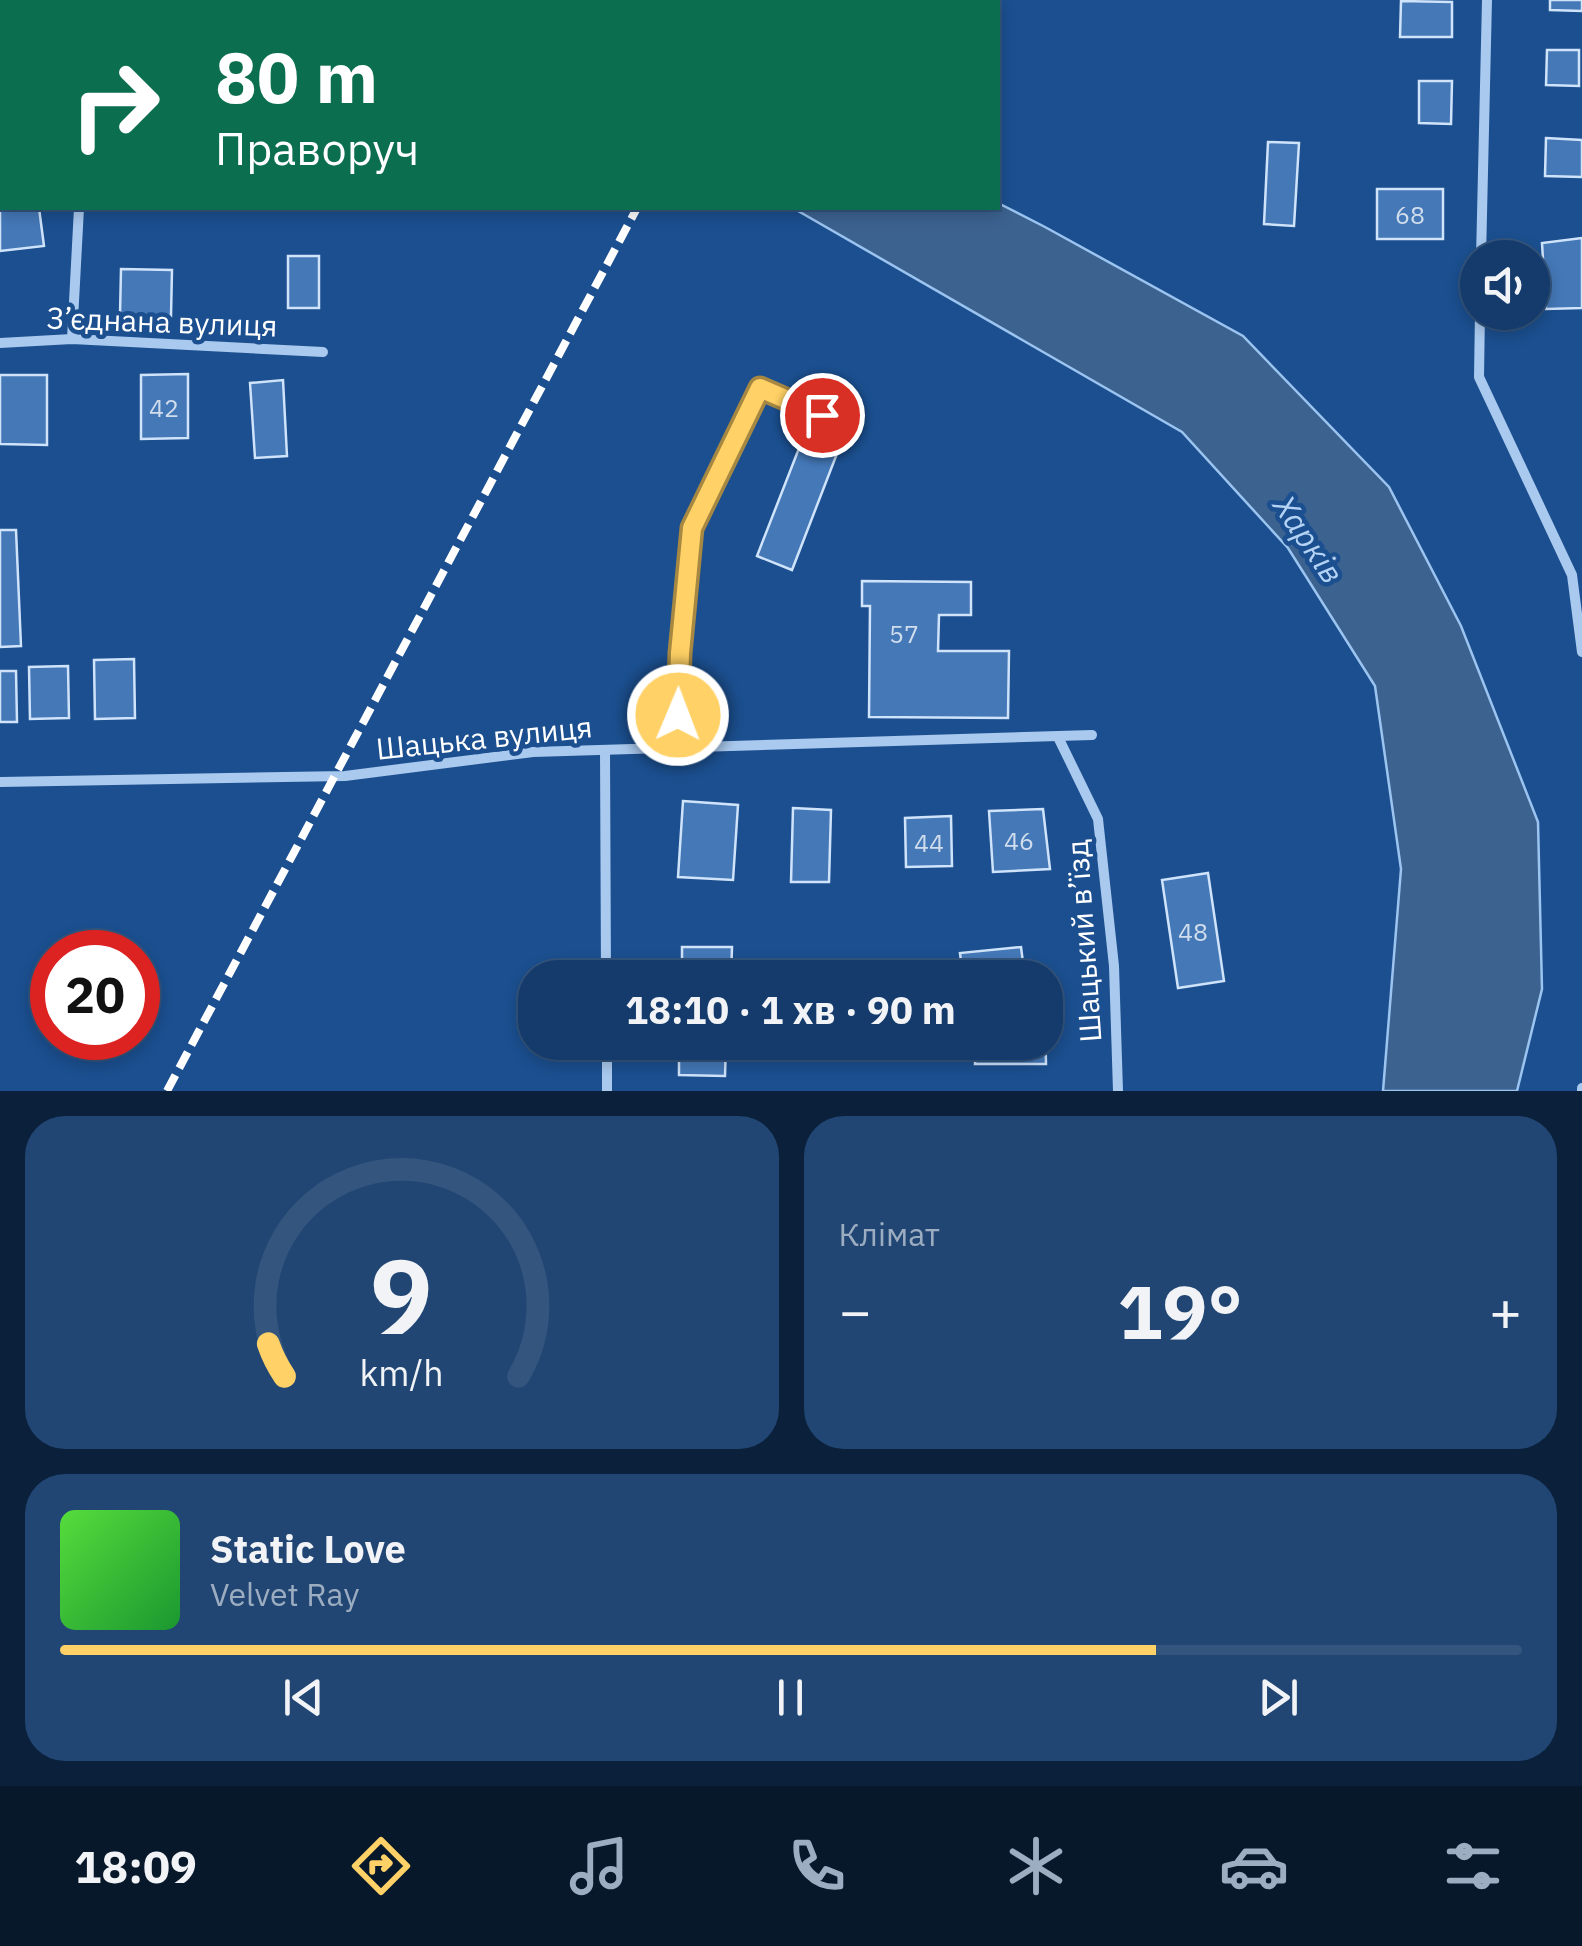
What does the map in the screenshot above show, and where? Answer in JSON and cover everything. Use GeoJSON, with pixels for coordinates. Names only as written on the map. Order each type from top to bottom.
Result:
{"type":"FeatureCollection","features":[{"type":"Feature","properties":{"kind":"street"},"geometry":{"type":"LineString","coordinates":[[1481,240],[1487,0]]}},
{"type":"Feature","properties":{"kind":"street"},"geometry":{"type":"LineString","coordinates":[[72,339],[79,210]]}},
{"type":"Feature","properties":{"kind":"street"},"geometry":{"type":"LineString","coordinates":[[1479,330],[1478,378],[1572,575],[1582,652]]}},
{"type":"Feature","properties":{"kind":"street","name":"З’єднана вулиця"},"geometry":{"type":"LineString","coordinates":[[0,343],[72,339],[323,352]]}},
{"type":"Feature","properties":{"kind":"street","name":"Шацька вулиця"},"geometry":{"type":"LineString","coordinates":[[0,782],[345,776],[533,752],[1092,734]]}},
{"type":"Feature","properties":{"kind":"street","name":"Шацький в’їзд"},"geometry":{"type":"LineString","coordinates":[[1058,736],[1098,819],[1114,966],[1118,1091]]}},
{"type":"Feature","properties":{"kind":"street"},"geometry":{"type":"LineString","coordinates":[[605,750],[606,960]]}},
{"type":"Feature","properties":{"kind":"street"},"geometry":{"type":"LineString","coordinates":[[607,1060],[607,1091]]}},
{"type":"Feature","properties":{"kind":"lane"},"geometry":{"type":"LineString","coordinates":[[677,746],[680,653],[692,528],[760,388],[822,415]]}},
{"type":"Feature","properties":{"kind":"water","name":"Харків"},"geometry":{"type":"Polygon","coordinates":[[[1000,204],[1243,336],[1389,487],[1461,626],[1538,822],[1542,989],[1517,1091],[1383,1091],[1401,869],[1375,686],[1288,548],[1182,432],[796,210],[1000,210],[1000,204]]]}},
{"type":"Feature","properties":{"kind":"building"},"geometry":{"type":"Polygon","coordinates":[[[1550,0],[1582,0],[1582,11],[1550,10],[1550,0]]]}},
{"type":"Feature","properties":{"kind":"building"},"geometry":{"type":"Polygon","coordinates":[[[1401,1],[1452,2],[1452,37],[1400,37],[1401,1]]]}},
{"type":"Feature","properties":{"kind":"building"},"geometry":{"type":"Polygon","coordinates":[[[1547,50],[1579,50],[1579,86],[1546,85],[1547,50]]]}},
{"type":"Feature","properties":{"kind":"building"},"geometry":{"type":"Polygon","coordinates":[[[1419,81],[1452,81],[1451,124],[1419,123],[1419,81]]]}},
{"type":"Feature","properties":{"kind":"building"},"geometry":{"type":"Polygon","coordinates":[[[1546,138],[1582,140],[1582,177],[1545,176],[1546,138]]]}},
{"type":"Feature","properties":{"kind":"building"},"geometry":{"type":"Polygon","coordinates":[[[1268,142],[1299,143],[1294,226],[1264,224],[1268,142]]]}},
{"type":"Feature","properties":{"kind":"building"},"geometry":{"type":"Polygon","coordinates":[[[1377,189],[1443,189],[1443,239],[1377,239],[1377,189]]]}},
{"type":"Feature","properties":{"kind":"building"},"geometry":{"type":"Polygon","coordinates":[[[0,210],[39,210],[44,246],[0,251],[0,210]]]}},
{"type":"Feature","properties":{"kind":"building"},"geometry":{"type":"Polygon","coordinates":[[[1582,238],[1582,308],[1550,309],[1550,242],[1582,238]]]}},
{"type":"Feature","properties":{"kind":"building"},"geometry":{"type":"Polygon","coordinates":[[[288,256],[319,256],[319,308],[288,308],[288,256]]]}},
{"type":"Feature","properties":{"kind":"building"},"geometry":{"type":"Polygon","coordinates":[[[121,269],[172,270],[171,316],[120,315],[121,269]]]}},
{"type":"Feature","properties":{"kind":"building"},"geometry":{"type":"Polygon","coordinates":[[[188,374],[188,438],[141,439],[141,375],[188,374]]]}},
{"type":"Feature","properties":{"kind":"building"},"geometry":{"type":"Polygon","coordinates":[[[0,375],[47,375],[47,445],[0,444],[0,375]]]}},
{"type":"Feature","properties":{"kind":"building"},"geometry":{"type":"Polygon","coordinates":[[[283,380],[287,456],[255,458],[250,383],[283,380]]]}},
{"type":"Feature","properties":{"kind":"building"},"geometry":{"type":"Polygon","coordinates":[[[803,438],[838,451],[792,570],[757,556],[803,438]]]}},
{"type":"Feature","properties":{"kind":"building"},"geometry":{"type":"Polygon","coordinates":[[[0,530],[16,530],[21,646],[0,647],[0,530]]]}},
{"type":"Feature","properties":{"kind":"building"},"geometry":{"type":"Polygon","coordinates":[[[862,581],[971,582],[971,615],[939,615],[938,651],[1009,651],[1008,718],[869,717],[870,606],[862,606],[862,581]]]}},
{"type":"Feature","properties":{"kind":"building"},"geometry":{"type":"Polygon","coordinates":[[[134,659],[135,718],[95,719],[94,660],[134,659]]]}},
{"type":"Feature","properties":{"kind":"building"},"geometry":{"type":"Polygon","coordinates":[[[68,666],[69,718],[30,719],[29,667],[68,666]]]}},
{"type":"Feature","properties":{"kind":"building"},"geometry":{"type":"Polygon","coordinates":[[[0,671],[16,671],[17,722],[0,722],[0,671]]]}},
{"type":"Feature","properties":{"kind":"building"},"geometry":{"type":"Polygon","coordinates":[[[683,801],[738,805],[733,880],[678,877],[683,801]]]}},
{"type":"Feature","properties":{"kind":"building"},"geometry":{"type":"Polygon","coordinates":[[[793,808],[831,810],[829,882],[791,882],[793,808]]]}},
{"type":"Feature","properties":{"kind":"building"},"geometry":{"type":"Polygon","coordinates":[[[1043,809],[1050,869],[993,872],[989,811],[1043,809]]]}},
{"type":"Feature","properties":{"kind":"building"},"geometry":{"type":"Polygon","coordinates":[[[951,816],[952,866],[906,867],[905,818],[951,816]]]}},
{"type":"Feature","properties":{"kind":"building"},"geometry":{"type":"Polygon","coordinates":[[[1208,873],[1224,981],[1178,988],[1162,880],[1208,873]]]}},
{"type":"Feature","properties":{"kind":"building"},"geometry":{"type":"Polygon","coordinates":[[[682,947],[732,947],[732,960],[682,960],[682,947]]]}},
{"type":"Feature","properties":{"kind":"building"},"geometry":{"type":"Polygon","coordinates":[[[1021,947],[1023,960],[961,960],[960,953],[1021,947]]]}},
{"type":"Feature","properties":{"kind":"building"},"geometry":{"type":"Polygon","coordinates":[[[679,1060],[725,1060],[725,1076],[679,1075],[679,1060]]]}},
{"type":"Feature","properties":{"kind":"building"},"geometry":{"type":"Polygon","coordinates":[[[975,1060],[1046,1060],[1046,1064],[975,1064],[975,1060]]]}},
{"type":"Feature","properties":{"kind":"railway"},"geometry":{"type":"LineString","coordinates":[[167,1091],[636,210]]}},
{"type":"Feature","properties":{"kind":"route"},"geometry":{"type":"LineString","coordinates":[[678,715],[692,528],[760,388],[822,415]]}}]}
